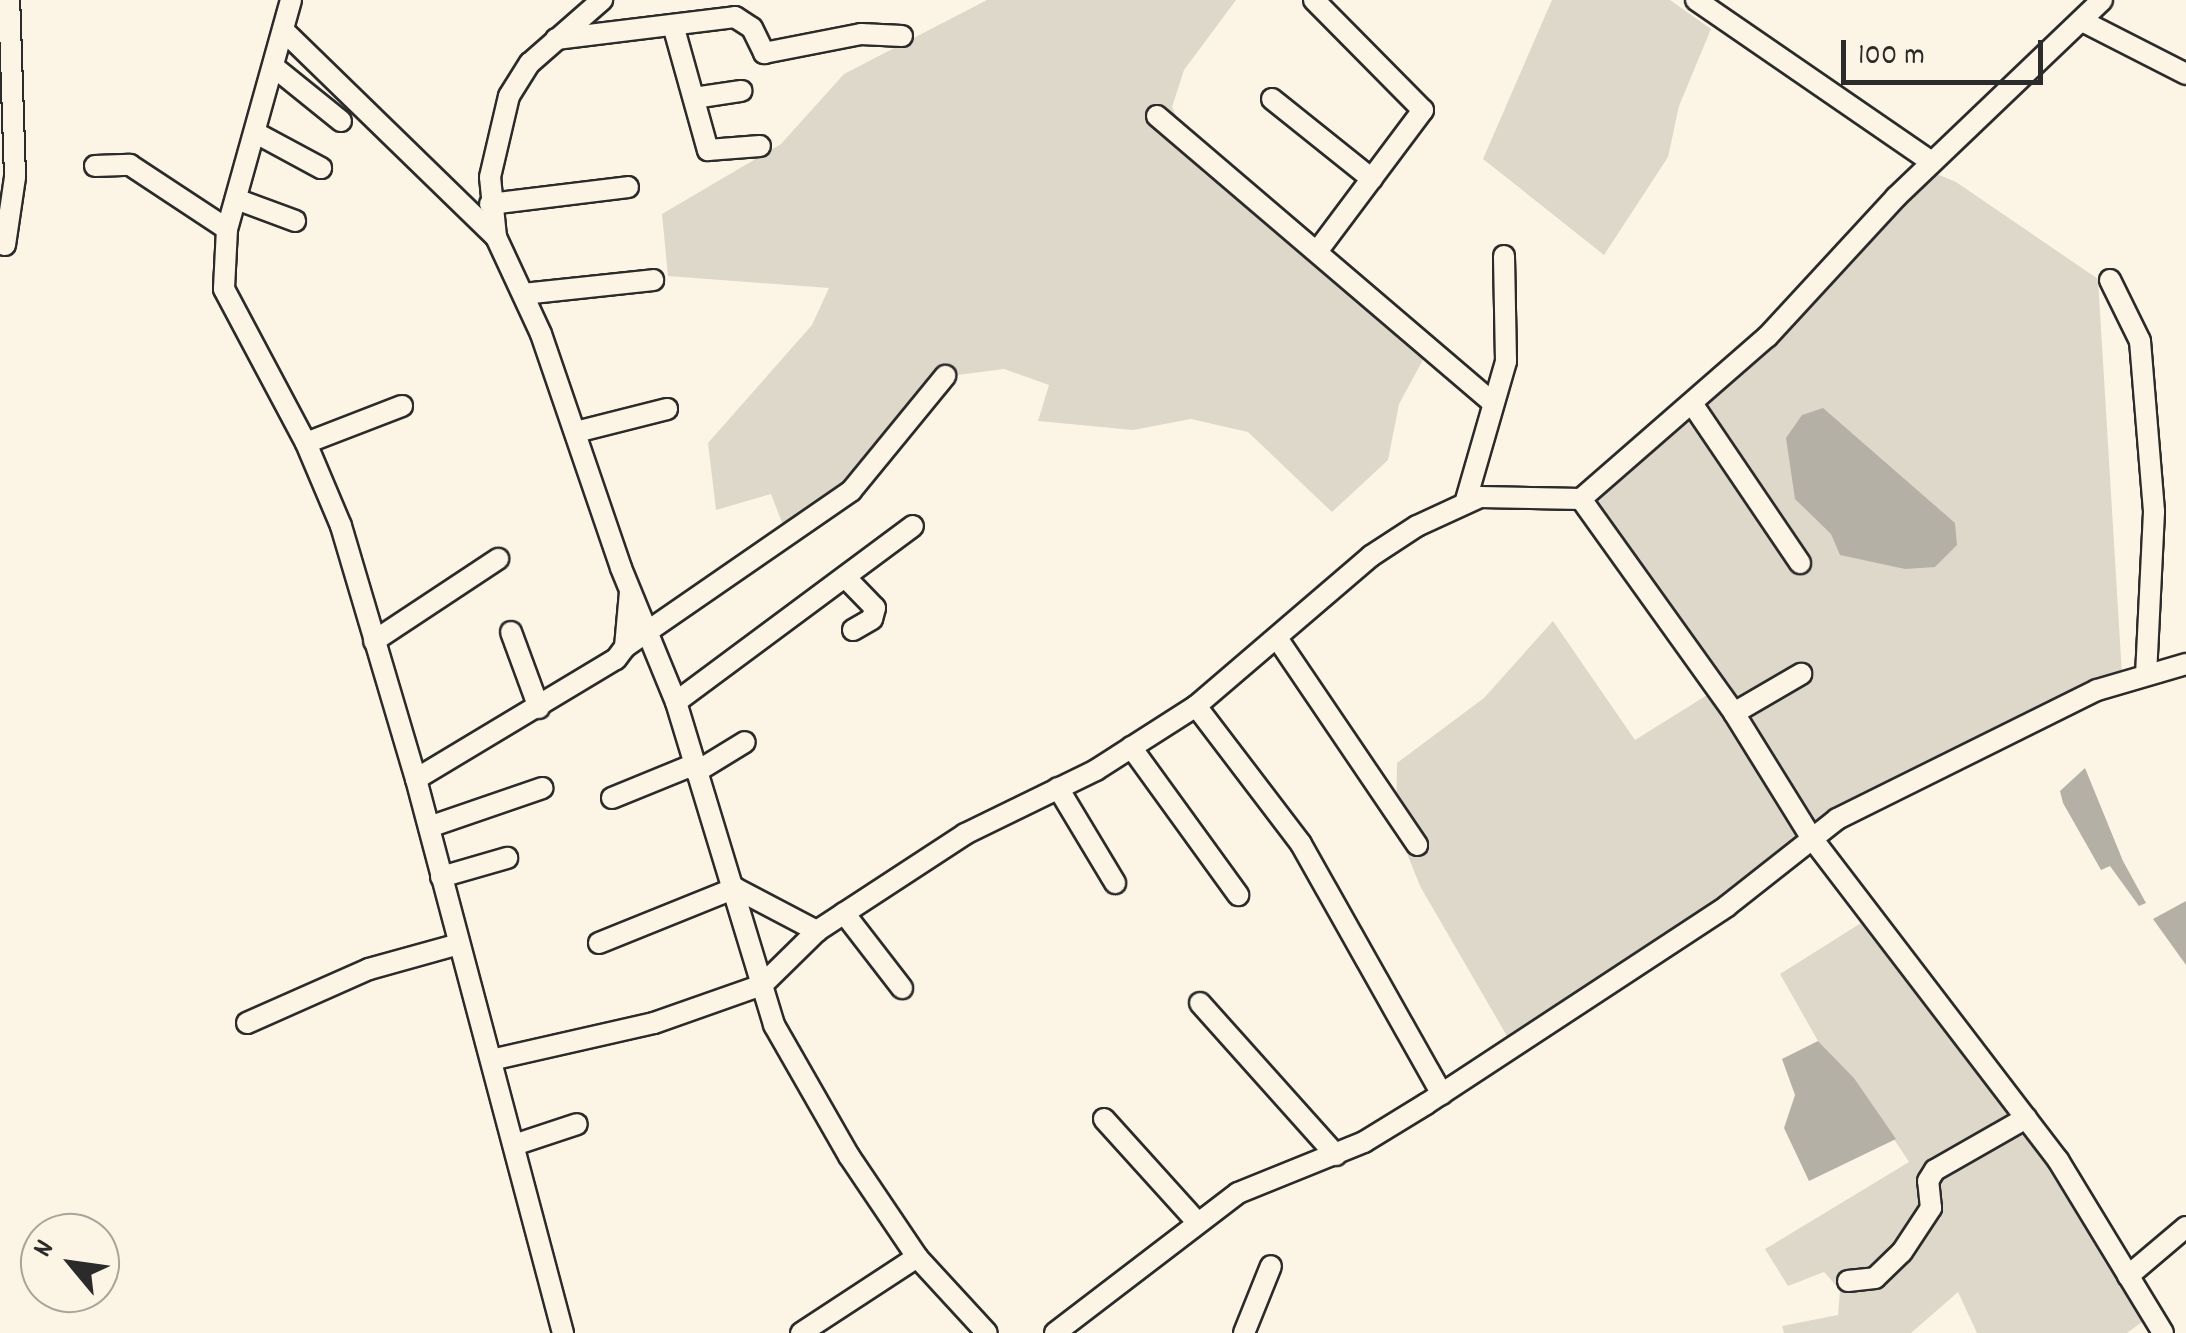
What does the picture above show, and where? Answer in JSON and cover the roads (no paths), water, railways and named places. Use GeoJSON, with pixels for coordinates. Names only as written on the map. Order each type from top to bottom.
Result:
{"type":"FeatureCollection","features":[{"type":"Feature","properties":{"kind":"street"},"geometry":{"type":"LineString","coordinates":[[6,246],[15,177],[10,0]]}},
{"type":"Feature","properties":{"kind":"street"},"geometry":{"type":"LineString","coordinates":[[292,0],[227,229],[229,306],[306,443],[341,526],[416,779],[563,1333]]}},
{"type":"Feature","properties":{"kind":"street"},"geometry":{"type":"LineString","coordinates":[[602,0],[556,39],[510,96],[498,126],[490,204],[496,237],[576,432],[630,592],[651,632],[676,702],[774,1025],[832,1126],[918,1257],[987,1333]]}},
{"type":"Feature","properties":{"kind":"street"},"geometry":{"type":"LineString","coordinates":[[1314,0],[1423,110],[1319,249]]}},
{"type":"Feature","properties":{"kind":"street"},"geometry":{"type":"LineString","coordinates":[[1696,0],[1932,162]]}},
{"type":"Feature","properties":{"kind":"street"},"geometry":{"type":"LineString","coordinates":[[491,1060],[654,1023],[762,985],[817,931],[965,834],[1058,788],[1196,706],[1370,556],[1466,500],[1581,499],[1693,405],[1932,162],[2102,0]]}},
{"type":"Feature","properties":{"kind":"street"},"geometry":{"type":"LineString","coordinates":[[556,39],[745,20],[764,52],[861,34],[902,36]]}},
{"type":"Feature","properties":{"kind":"street"},"geometry":{"type":"LineString","coordinates":[[2082,21],[2186,74]]}},
{"type":"Feature","properties":{"kind":"street"},"geometry":{"type":"LineString","coordinates":[[673,25],[708,150],[760,146]]}},
{"type":"Feature","properties":{"kind":"street"},"geometry":{"type":"LineString","coordinates":[[283,30],[496,237]]}},
{"type":"Feature","properties":{"kind":"street"},"geometry":{"type":"LineString","coordinates":[[274,67],[341,122]]}},
{"type":"Feature","properties":{"kind":"street"},"geometry":{"type":"LineString","coordinates":[[694,98],[741,91]]}},
{"type":"Feature","properties":{"kind":"street"},"geometry":{"type":"LineString","coordinates":[[1272,99],[1372,178]]}},
{"type":"Feature","properties":{"kind":"street"},"geometry":{"type":"LineString","coordinates":[[1157,116],[1319,249],[1492,402]]}},
{"type":"Feature","properties":{"kind":"street"},"geometry":{"type":"LineString","coordinates":[[256,132],[320,168]]}},
{"type":"Feature","properties":{"kind":"street"},"geometry":{"type":"LineString","coordinates":[[95,166],[130,165],[227,229]]}},
{"type":"Feature","properties":{"kind":"street"},"geometry":{"type":"LineString","coordinates":[[490,204],[628,188]]}},
{"type":"Feature","properties":{"kind":"street"},"geometry":{"type":"LineString","coordinates":[[236,199],[296,221]]}},
{"type":"Feature","properties":{"kind":"street"},"geometry":{"type":"LineString","coordinates":[[1466,500],[1508,332],[1504,256]]}},
{"type":"Feature","properties":{"kind":"street"},"geometry":{"type":"LineString","coordinates":[[522,294],[653,280]]}},
{"type":"Feature","properties":{"kind":"street"},"geometry":{"type":"LineString","coordinates":[[2110,280],[2140,341],[2154,512],[2146,673]]}},
{"type":"Feature","properties":{"kind":"street"},"geometry":{"type":"LineString","coordinates":[[416,779],[616,659],[625,646],[651,632],[851,490],[945,376]]}},
{"type":"Feature","properties":{"kind":"street"},"geometry":{"type":"LineString","coordinates":[[1693,405],[1800,563]]}},
{"type":"Feature","properties":{"kind":"street"},"geometry":{"type":"LineString","coordinates":[[306,443],[402,406]]}},
{"type":"Feature","properties":{"kind":"street"},"geometry":{"type":"LineString","coordinates":[[576,432],[667,409]]}},
{"type":"Feature","properties":{"kind":"street"},"geometry":{"type":"LineString","coordinates":[[1581,499],[1734,713],[1811,837],[2026,1118],[2163,1333]]}},
{"type":"Feature","properties":{"kind":"street"},"geometry":{"type":"LineString","coordinates":[[676,702],[913,526]]}},
{"type":"Feature","properties":{"kind":"street"},"geometry":{"type":"LineString","coordinates":[[374,640],[498,559]]}},
{"type":"Feature","properties":{"kind":"street"},"geometry":{"type":"LineString","coordinates":[[845,577],[875,608],[872,620],[852,630]]}},
{"type":"Feature","properties":{"kind":"street"},"geometry":{"type":"LineString","coordinates":[[625,646],[630,592]]}},
{"type":"Feature","properties":{"kind":"street"},"geometry":{"type":"LineString","coordinates":[[511,632],[539,708]]}},
{"type":"Feature","properties":{"kind":"street"},"geometry":{"type":"LineString","coordinates":[[1277,638],[1417,844]]}},
{"type":"Feature","properties":{"kind":"street"},"geometry":{"type":"LineString","coordinates":[[1054,1333],[1238,1193],[1336,1155],[1442,1094],[1728,906],[1811,837],[1956,754],[2146,673],[2186,664]]}},
{"type":"Feature","properties":{"kind":"street"},"geometry":{"type":"LineString","coordinates":[[1734,713],[1801,674]]}},
{"type":"Feature","properties":{"kind":"street"},"geometry":{"type":"LineString","coordinates":[[1196,706],[1301,844],[1442,1094]]}},
{"type":"Feature","properties":{"kind":"street"},"geometry":{"type":"LineString","coordinates":[[612,798],[695,768],[744,742]]}},
{"type":"Feature","properties":{"kind":"street"},"geometry":{"type":"LineString","coordinates":[[1131,747],[1238,895]]}},
{"type":"Feature","properties":{"kind":"street"},"geometry":{"type":"LineString","coordinates":[[429,828],[542,788]]}},
{"type":"Feature","properties":{"kind":"street"},"geometry":{"type":"LineString","coordinates":[[1058,788],[1115,883]]}},
{"type":"Feature","properties":{"kind":"street"},"geometry":{"type":"LineString","coordinates":[[441,877],[507,858]]}},
{"type":"Feature","properties":{"kind":"street"},"geometry":{"type":"LineString","coordinates":[[600,943],[735,888],[817,931]]}},
{"type":"Feature","properties":{"kind":"street"},"geometry":{"type":"LineString","coordinates":[[844,913],[902,988]]}},
{"type":"Feature","properties":{"kind":"street"},"geometry":{"type":"LineString","coordinates":[[247,1023],[369,969],[458,944]]}},
{"type":"Feature","properties":{"kind":"street"},"geometry":{"type":"LineString","coordinates":[[1200,1003],[1336,1155]]}},
{"type":"Feature","properties":{"kind":"street"},"geometry":{"type":"LineString","coordinates":[[1848,1281],[1875,1278],[1916,1234],[1931,1208],[1928,1181],[1936,1170],[2026,1118]]}},
{"type":"Feature","properties":{"kind":"street"},"geometry":{"type":"LineString","coordinates":[[1104,1119],[1196,1222]]}},
{"type":"Feature","properties":{"kind":"street"},"geometry":{"type":"LineString","coordinates":[[514,1145],[577,1124]]}},
{"type":"Feature","properties":{"kind":"street"},"geometry":{"type":"LineString","coordinates":[[2128,1276],[2186,1228]]}},
{"type":"Feature","properties":{"kind":"street"},"geometry":{"type":"LineString","coordinates":[[801,1333],[918,1257]]}},
{"type":"Feature","properties":{"kind":"street"},"geometry":{"type":"LineString","coordinates":[[1244,1333],[1270,1266]]}}]}
